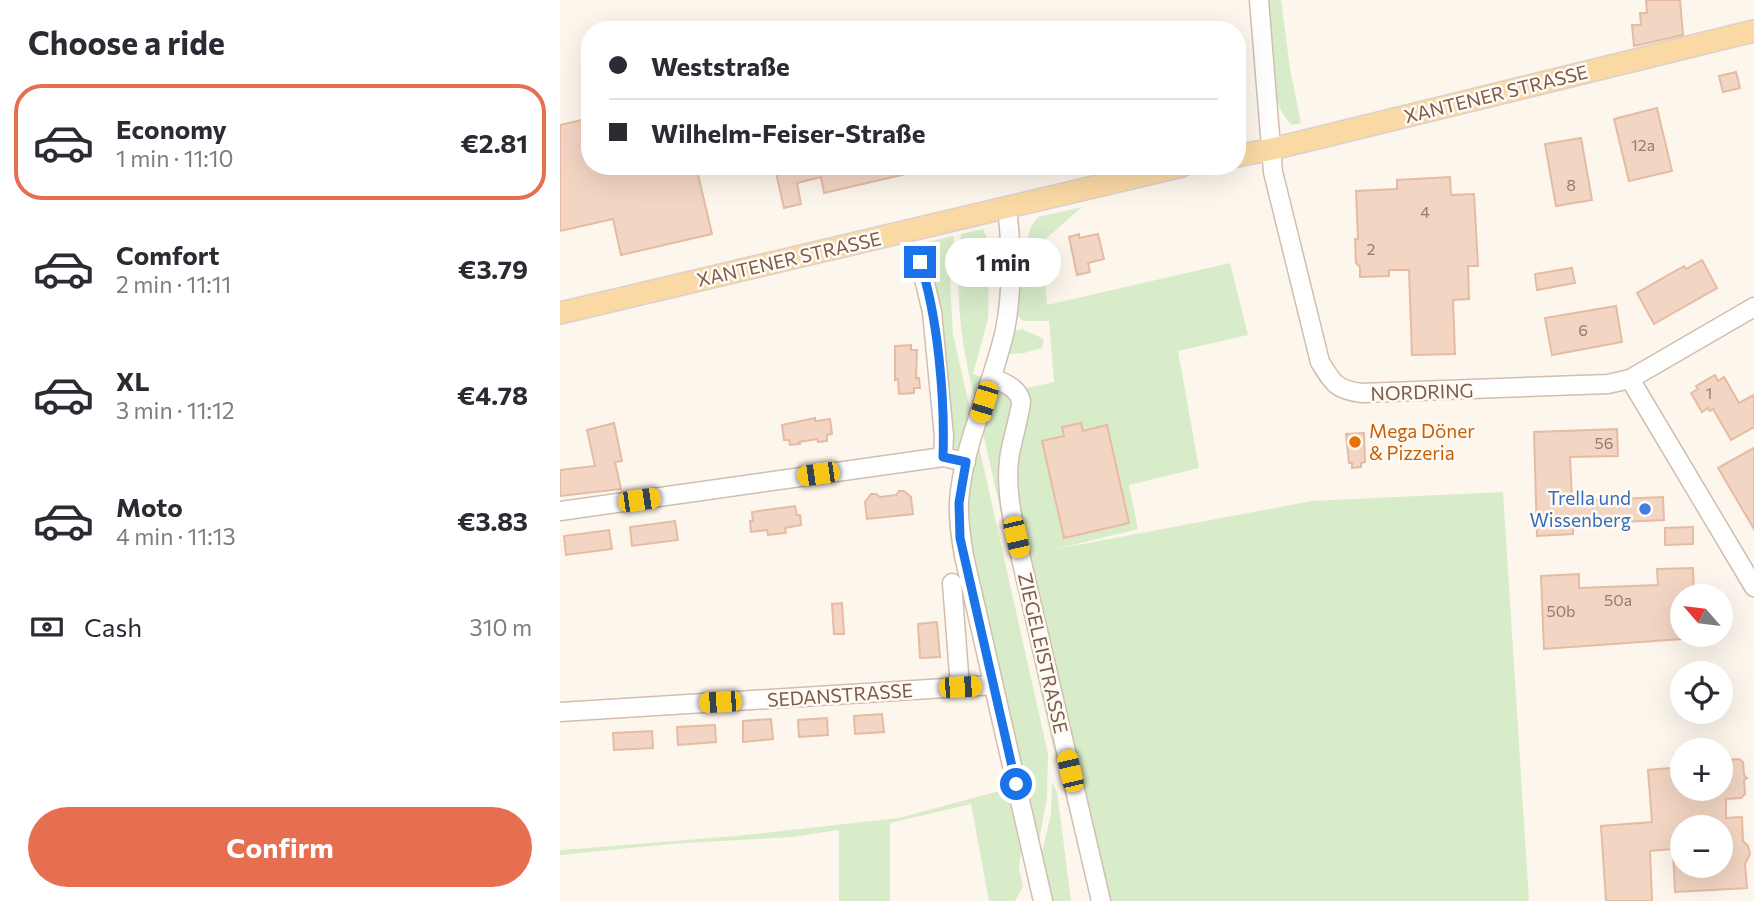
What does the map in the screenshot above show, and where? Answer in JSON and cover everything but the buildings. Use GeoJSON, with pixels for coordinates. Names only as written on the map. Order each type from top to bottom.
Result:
{"type":"FeatureCollection","features":[{"type":"Feature","properties":{"kind":"main road","name":"XANTENER STRASSE"},"geometry":{"type":"LineString","coordinates":[[1246,154],[1754,31]]}},
{"type":"Feature","properties":{"kind":"main road","name":"XANTENER STRASSE"},"geometry":{"type":"LineString","coordinates":[[560,313],[1144,175]]}},
{"type":"Feature","properties":{"kind":"street","name":"NORDRING"},"geometry":{"type":"LineString","coordinates":[[1259,0],[1273,172],[1320,362],[1334,384],[1346,391],[1362,393],[1608,384],[1630,379],[1754,307]]}},
{"type":"Feature","properties":{"kind":"street"},"geometry":{"type":"LineString","coordinates":[[1007,207],[1011,244],[1011,289],[1004,333],[966,462],[959,503],[960,538],[1043,901]]}},
{"type":"Feature","properties":{"kind":"street"},"geometry":{"type":"LineString","coordinates":[[920,262],[932,313],[943,457]]}},
{"type":"Feature","properties":{"kind":"street","name":"ZIEGELEISTRASSE"},"geometry":{"type":"LineString","coordinates":[[992,377],[1013,388],[1021,399],[1012,434],[1009,496],[1016,537],[1101,901]]}},
{"type":"Feature","properties":{"kind":"street"},"geometry":{"type":"LineString","coordinates":[[1630,379],[1754,587]]}},
{"type":"Feature","properties":{"kind":"street"},"geometry":{"type":"LineString","coordinates":[[560,511],[943,457],[966,462]]}},
{"type":"Feature","properties":{"kind":"street"},"geometry":{"type":"LineString","coordinates":[[952,583],[960,687]]}},
{"type":"Feature","properties":{"kind":"street","name":"SEDANSTRASSE"},"geometry":{"type":"LineString","coordinates":[[560,712],[993,685]]}},
{"type":"Feature","properties":{"kind":"green space"},"geometry":{"type":"Polygon","coordinates":[[[1264,0],[1281,0],[1290,69],[1301,123],[1292,125],[1277,101],[1269,67],[1264,0]]]}},
{"type":"Feature","properties":{"kind":"green space"},"geometry":{"type":"Polygon","coordinates":[[[1082,207],[1042,242],[1047,305],[1230,263],[1248,335],[1178,351],[1199,468],[1129,485],[1138,529],[1056,549],[1312,501],[1503,492],[1529,901],[1109,901],[1012,486],[1025,392],[1027,388],[1054,382],[1049,321],[1023,321],[1016,314],[1028,237],[1031,226],[1038,217],[1082,207]]]}},
{"type":"Feature","properties":{"kind":"green space"},"geometry":{"type":"Polygon","coordinates":[[[983,229],[998,265],[989,266],[988,319],[973,374],[982,377],[975,400],[960,318],[959,255],[961,234],[983,229]]]}},
{"type":"Feature","properties":{"kind":"green space"},"geometry":{"type":"Polygon","coordinates":[[[954,236],[950,284],[953,334],[971,414],[960,447],[955,449],[950,447],[938,301],[922,243],[954,236]]]}},
{"type":"Feature","properties":{"kind":"green space"},"geometry":{"type":"Polygon","coordinates":[[[1022,329],[1044,339],[1042,348],[1009,354],[1006,347],[1011,332],[1022,329]]]}},
{"type":"Feature","properties":{"kind":"green space"},"geometry":{"type":"Polygon","coordinates":[[[1000,390],[1011,396],[1014,407],[1003,445],[1088,863],[1092,901],[1054,752],[982,428],[995,393],[1000,390]]]}},
{"type":"Feature","properties":{"kind":"green space"},"geometry":{"type":"Polygon","coordinates":[[[978,442],[1048,754],[1047,797],[1038,847],[967,547],[964,505],[978,442]]]}},
{"type":"Feature","properties":{"kind":"green space"},"geometry":{"type":"Polygon","coordinates":[[[1052,783],[1057,792],[1071,901],[1050,901],[1040,861],[1051,814],[1052,783]]]}},
{"type":"Feature","properties":{"kind":"green space"},"geometry":{"type":"Polygon","coordinates":[[[1007,789],[1021,851],[1019,869],[1023,886],[1015,901],[989,901],[971,804],[890,823],[890,901],[839,901],[839,830],[792,837],[670,844],[560,855],[563,850],[736,836],[899,818],[1007,789]]]}},
{"type":"Feature","properties":{"kind":"place","name":"Mega Döner & Pizzeria"},"geometry":{"type":"Point","coordinates":[1355,442]}},
{"type":"Feature","properties":{"kind":"place","name":"Trella und Wissenberg"},"geometry":{"type":"Point","coordinates":[1645,509]}},
{"type":"Feature","properties":{"kind":"route"},"geometry":{"type":"LineString","coordinates":[[920,262],[928,286],[932,313],[943,457],[966,462],[959,503],[960,538],[1016,784]]}}]}
